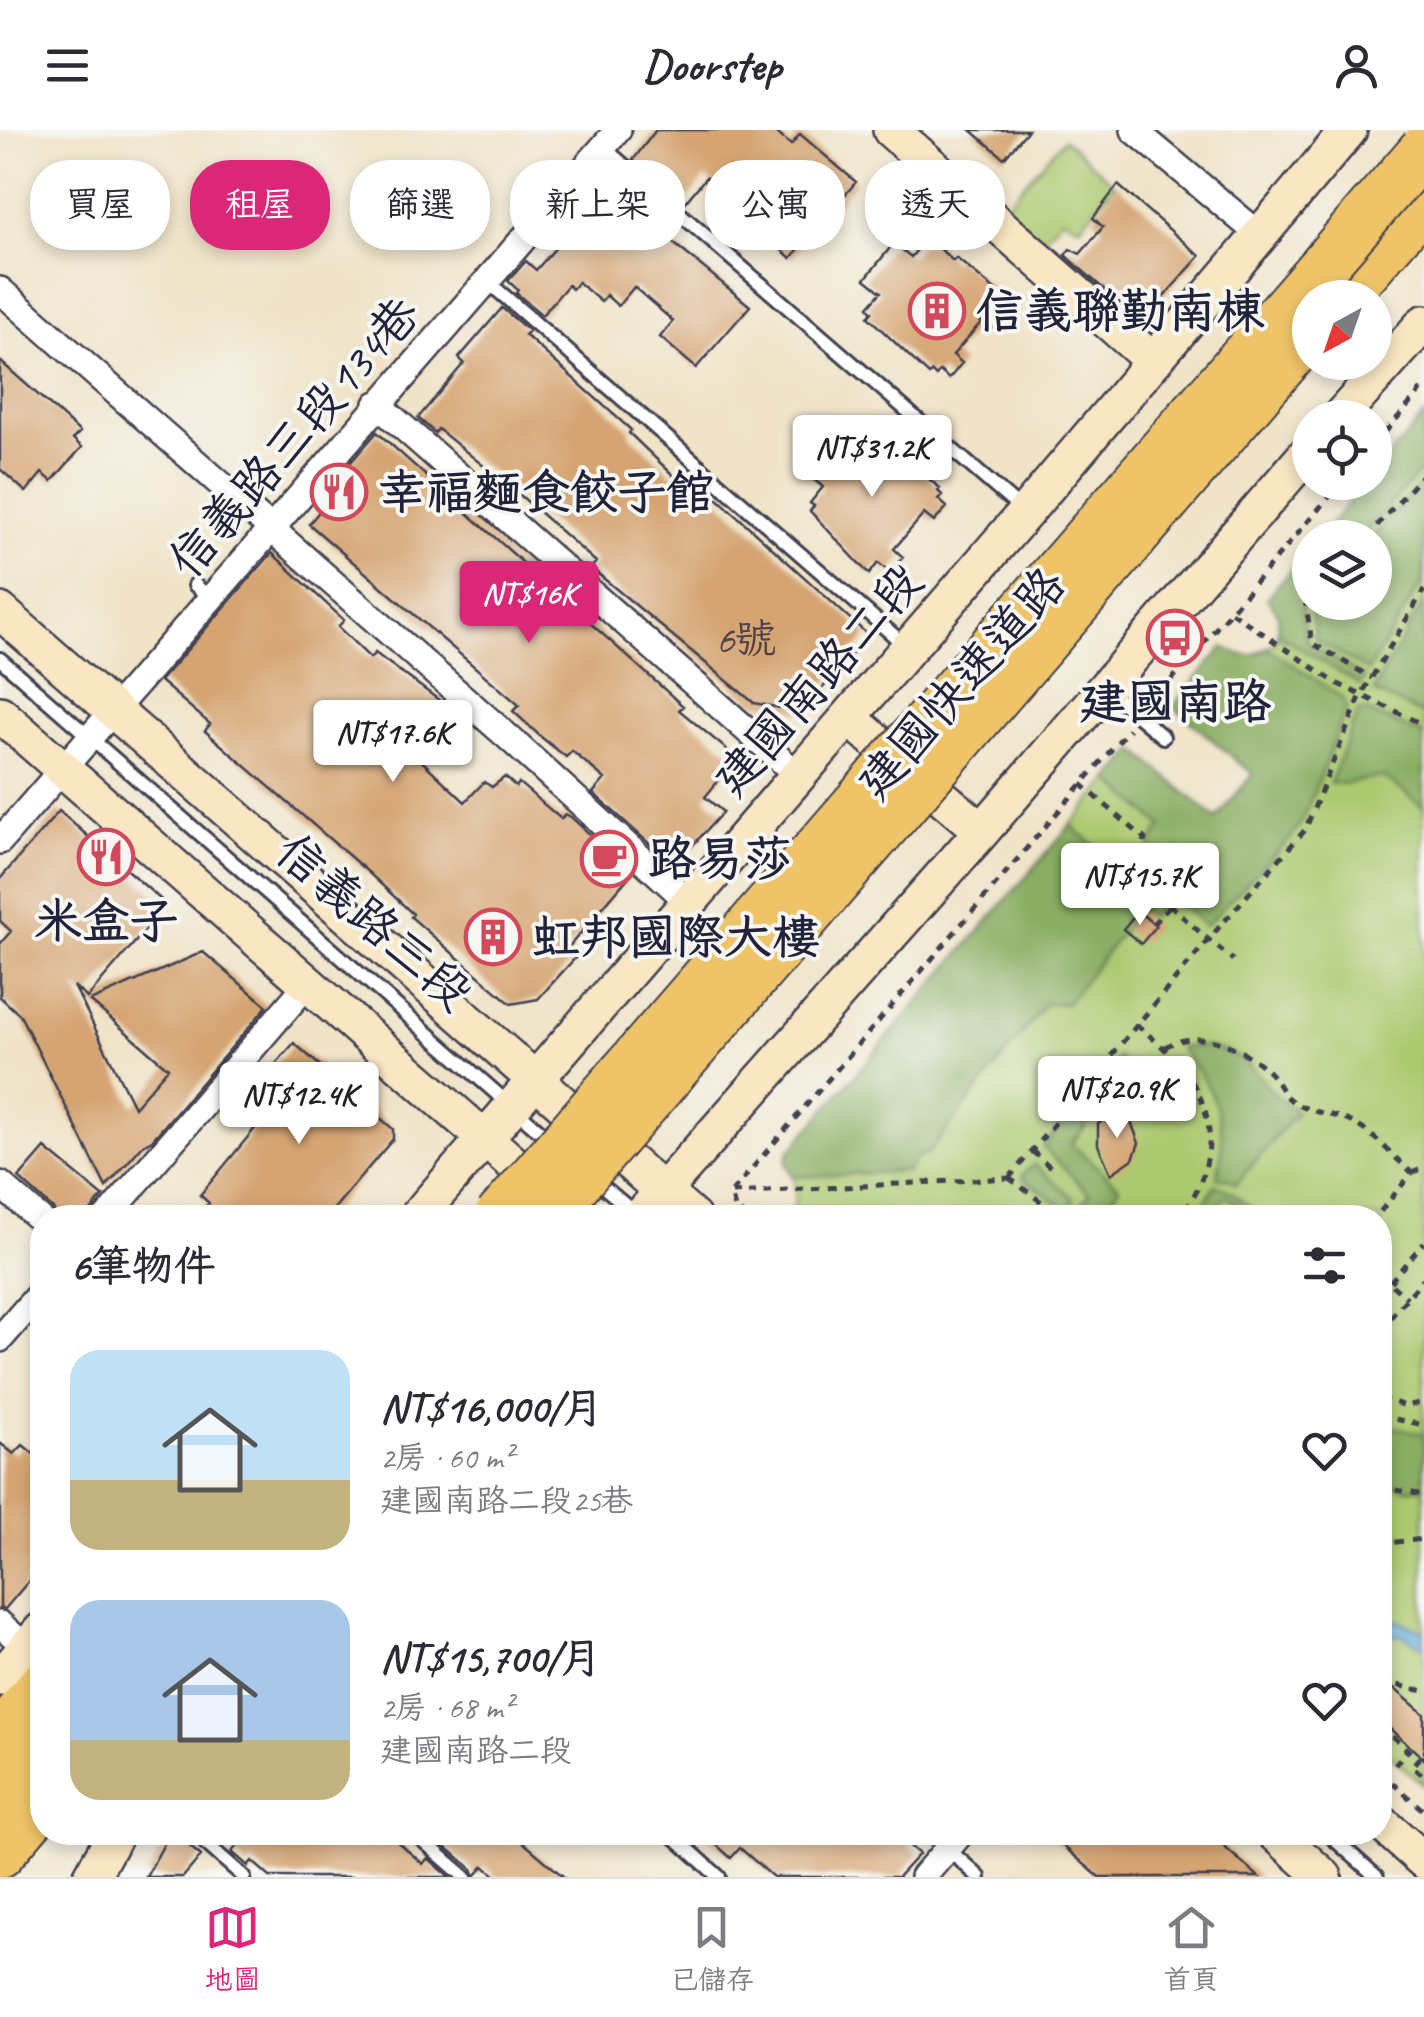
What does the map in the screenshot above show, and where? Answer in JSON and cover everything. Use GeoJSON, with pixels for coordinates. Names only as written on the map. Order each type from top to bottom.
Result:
{"type":"FeatureCollection","features":[{"type":"Feature","properties":{"kind":"highway","name":"建國快速道路"},"geometry":{"type":"LineString","coordinates":[[509,1205],[1424,150]]}},
{"type":"Feature","properties":{"kind":"highway"},"geometry":{"type":"LineString","coordinates":[[1358,280],[1424,203]]}},
{"type":"Feature","properties":{"kind":"highway","name":"建國快速道路"},"geometry":{"type":"LineString","coordinates":[[557,1205],[1292,355]]}},
{"type":"Feature","properties":{"kind":"highway"},"geometry":{"type":"LineString","coordinates":[[0,1736],[30,1670]]}},
{"type":"Feature","properties":{"kind":"highway"},"geometry":{"type":"LineString","coordinates":[[0,1793],[30,1758]]}},
{"type":"Feature","properties":{"kind":"highway"},"geometry":{"type":"LineString","coordinates":[[0,1853],[30,1818]]}},
{"type":"Feature","properties":{"kind":"highway"},"geometry":{"type":"LineString","coordinates":[[16,1877],[45,1845]]}},
{"type":"Feature","properties":{"kind":"street"},"geometry":{"type":"LineString","coordinates":[[891,130],[1152,360]]}},
{"type":"Feature","properties":{"kind":"street"},"geometry":{"type":"LineString","coordinates":[[1134,130],[1261,236]]}},
{"type":"Feature","properties":{"kind":"street","name":"建國南路二段"},"geometry":{"type":"LineString","coordinates":[[427,1205],[1025,513],[1349,130]]}},
{"type":"Feature","properties":{"kind":"street","name":"信義路三段134巷"},"geometry":{"type":"LineString","coordinates":[[0,841],[114,710],[202,591],[268,530],[610,139]]}},
{"type":"Feature","properties":{"kind":"street"},"geometry":{"type":"LineString","coordinates":[[0,290],[268,530],[508,737],[690,903]]}},
{"type":"Feature","properties":{"kind":"street"},"geometry":{"type":"LineString","coordinates":[[1355,400],[1424,323]]}},
{"type":"Feature","properties":{"kind":"street"},"geometry":{"type":"LineString","coordinates":[[376,404],[799,776]]}},
{"type":"Feature","properties":{"kind":"street"},"geometry":{"type":"LineString","coordinates":[[650,1205],[982,832],[1292,471]]}},
{"type":"Feature","properties":{"kind":"street","name":"信義路三段"},"geometry":{"type":"LineString","coordinates":[[0,610],[536,1081],[640,1205]]}},
{"type":"Feature","properties":{"kind":"street","name":"信義路三段"},"geometry":{"type":"LineString","coordinates":[[0,714],[64,766],[561,1205]]}},
{"type":"Feature","properties":{"kind":"street"},"geometry":{"type":"LineString","coordinates":[[849,718],[982,832]]}},
{"type":"Feature","properties":{"kind":"street"},"geometry":{"type":"LineString","coordinates":[[117,1205],[309,982]]}},
{"type":"Feature","properties":{"kind":"street"},"geometry":{"type":"LineString","coordinates":[[0,1184],[30,1210]]}},
{"type":"Feature","properties":{"kind":"street"},"geometry":{"type":"LineString","coordinates":[[0,1340],[30,1305]]}},
{"type":"Feature","properties":{"kind":"street"},"geometry":{"type":"LineString","coordinates":[[0,1624],[30,1648]]}},
{"type":"Feature","properties":{"kind":"street"},"geometry":{"type":"LineString","coordinates":[[0,1678],[30,1659]]}},
{"type":"Feature","properties":{"kind":"street"},"geometry":{"type":"LineString","coordinates":[[1392,1832],[1424,1860]]}},
{"type":"Feature","properties":{"kind":"street"},"geometry":{"type":"LineString","coordinates":[[91,1877],[109,1845]]}},
{"type":"Feature","properties":{"kind":"street"},"geometry":{"type":"LineString","coordinates":[[923,1877],[942,1845]]}},
{"type":"Feature","properties":{"kind":"street"},"geometry":{"type":"LineString","coordinates":[[1288,1845],[1324,1877]]}},
{"type":"Feature","properties":{"kind":"lane"},"geometry":{"type":"LineString","coordinates":[[610,139],[1025,513]]}},
{"type":"Feature","properties":{"kind":"lane"},"geometry":{"type":"LineString","coordinates":[[487,281],[908,649]]}},
{"type":"Feature","properties":{"kind":"lane","name":"信義路三段"},"geometry":{"type":"LineString","coordinates":[[0,659],[512,1108],[637,1205]]}},
{"type":"Feature","properties":{"kind":"lane"},"geometry":{"type":"LineString","coordinates":[[1104,688],[1163,738]]}},
{"type":"Feature","properties":{"kind":"lane"},"geometry":{"type":"LineString","coordinates":[[208,1845],[244,1877]]}},
{"type":"Feature","properties":{"kind":"lane"},"geometry":{"type":"LineString","coordinates":[[428,1845],[465,1877]]}},
{"type":"Feature","properties":{"kind":"lane"},"geometry":{"type":"LineString","coordinates":[[684,1845],[720,1877]]}},
{"type":"Feature","properties":{"kind":"lane"},"geometry":{"type":"LineString","coordinates":[[952,1845],[979,1877]]}},
{"type":"Feature","properties":{"kind":"lane"},"geometry":{"type":"LineString","coordinates":[[1341,1845],[1377,1877]]}},
{"type":"Feature","properties":{"kind":"path"},"geometry":{"type":"LineString","coordinates":[[1392,424],[1424,387]]}},
{"type":"Feature","properties":{"kind":"path"},"geometry":{"type":"LineString","coordinates":[[1382,520],[1424,473]]}},
{"type":"Feature","properties":{"kind":"path"},"geometry":{"type":"LineString","coordinates":[[1144,712],[1327,500]]}},
{"type":"Feature","properties":{"kind":"path"},"geometry":{"type":"LineString","coordinates":[[1009,1178],[1208,939],[1305,830],[1360,697],[1424,590]]}},
{"type":"Feature","properties":{"kind":"path"},"geometry":{"type":"LineString","coordinates":[[1231,612],[1306,666],[1360,697],[1424,725]]}},
{"type":"Feature","properties":{"kind":"path"},"geometry":{"type":"LineString","coordinates":[[1308,620],[1312,643],[1372,678]]}},
{"type":"Feature","properties":{"kind":"path"},"geometry":{"type":"LineString","coordinates":[[731,1194],[1131,726]]}},
{"type":"Feature","properties":{"kind":"path"},"geometry":{"type":"LineString","coordinates":[[1081,784],[1145,840],[1140,856],[1148,877],[1170,904],[1233,960]]}},
{"type":"Feature","properties":{"kind":"path"},"geometry":{"type":"LineString","coordinates":[[1153,924],[1170,904]]}},
{"type":"Feature","properties":{"kind":"path"},"geometry":{"type":"LineString","coordinates":[[1136,1025],[1165,1048],[1192,1078],[1205,1107],[1209,1138],[1206,1168],[1190,1205]]}},
{"type":"Feature","properties":{"kind":"path"},"geometry":{"type":"LineString","coordinates":[[1165,1048],[1174,1042],[1195,1039],[1216,1041],[1248,1053],[1273,1075],[1289,1098],[1319,1114],[1352,1122],[1412,1172]]}},
{"type":"Feature","properties":{"kind":"path"},"geometry":{"type":"LineString","coordinates":[[1032,1151],[1054,1170]]}},
{"type":"Feature","properties":{"kind":"path"},"geometry":{"type":"LineString","coordinates":[[1385,1205],[1412,1172],[1424,1168]]}},
{"type":"Feature","properties":{"kind":"path"},"geometry":{"type":"LineString","coordinates":[[731,1194],[1009,1178],[1045,1205]]}},
{"type":"Feature","properties":{"kind":"path"},"geometry":{"type":"LineString","coordinates":[[731,1194],[734,1205]]}},
{"type":"Feature","properties":{"kind":"path"},"geometry":{"type":"LineString","coordinates":[[1392,1281],[1424,1242]]}},
{"type":"Feature","properties":{"kind":"path"},"geometry":{"type":"LineString","coordinates":[[1392,1316],[1424,1278]]}},
{"type":"Feature","properties":{"kind":"path"},"geometry":{"type":"LineString","coordinates":[[1392,1285],[1407,1298]]}},
{"type":"Feature","properties":{"kind":"path"},"geometry":{"type":"LineString","coordinates":[[1392,1402],[1424,1402]]}},
{"type":"Feature","properties":{"kind":"path"},"geometry":{"type":"LineString","coordinates":[[1396,1420],[1399,1405]]}},
{"type":"Feature","properties":{"kind":"path"},"geometry":{"type":"LineString","coordinates":[[1392,1419],[1424,1425]]}},
{"type":"Feature","properties":{"kind":"path"},"geometry":{"type":"LineString","coordinates":[[1392,1492],[1424,1495]]}},
{"type":"Feature","properties":{"kind":"path"},"geometry":{"type":"LineString","coordinates":[[1392,1542],[1424,1539]]}},
{"type":"Feature","properties":{"kind":"path"},"geometry":{"type":"LineString","coordinates":[[1392,1684],[1424,1692]]}},
{"type":"Feature","properties":{"kind":"path"},"geometry":{"type":"LineString","coordinates":[[1392,1736],[1418,1759],[1412,1766],[1424,1776]]}},
{"type":"Feature","properties":{"kind":"path"},"geometry":{"type":"LineString","coordinates":[[1394,1765],[1408,1750]]}},
{"type":"Feature","properties":{"kind":"path"},"geometry":{"type":"LineString","coordinates":[[1392,1783],[1424,1811]]}},
{"type":"Feature","properties":{"kind":"green space"},"geometry":{"type":"Polygon","coordinates":[[[1064,139],[1115,185],[1079,227],[1062,218],[1040,243],[1005,213],[1005,205],[1064,139]]]}},
{"type":"Feature","properties":{"kind":"green space"},"geometry":{"type":"Polygon","coordinates":[[[1424,416],[1424,1785],[1392,1757],[1392,1205],[793,1205],[796,1190],[786,1164],[789,1152],[1135,750],[1216,819],[1253,774],[1173,706],[1224,647],[1232,653],[1251,656],[1274,643],[1279,619],[1267,598],[1292,568],[1292,620],[1392,620],[1392,520],[1334,520],[1351,500],[1392,500],[1392,453],[1424,416]]]}},
{"type":"Feature","properties":{"kind":"green space"},"geometry":{"type":"Polygon","coordinates":[[[1424,416],[1423,468],[1376,520],[1334,520],[1351,500],[1392,500],[1392,453],[1424,416]]]}},
{"type":"Feature","properties":{"kind":"green space"},"geometry":{"type":"Polygon","coordinates":[[[1424,480],[1424,579],[1368,671],[1316,640],[1312,620],[1392,620],[1392,520],[1388,520],[1424,480]]]}},
{"type":"Feature","properties":{"kind":"green space"},"geometry":{"type":"Polygon","coordinates":[[[1292,568],[1292,620],[1303,620],[1308,643],[1365,678],[1360,685],[1278,634],[1278,613],[1267,598],[1292,568]]]}},
{"type":"Feature","properties":{"kind":"green space"},"geometry":{"type":"Polygon","coordinates":[[[1424,601],[1424,715],[1375,693],[1375,687],[1424,601]]]}},
{"type":"Feature","properties":{"kind":"green space"},"geometry":{"type":"Polygon","coordinates":[[[1224,647],[1246,655],[1269,649],[1343,698],[1347,707],[1304,818],[1292,837],[1205,926],[1169,893],[1152,869],[1153,841],[1162,826],[1109,780],[1135,750],[1216,819],[1253,774],[1173,706],[1224,647]]]}},
{"type":"Feature","properties":{"kind":"green space"},"geometry":{"type":"Polygon","coordinates":[[[1366,711],[1424,735],[1424,807],[1385,778],[1330,783],[1358,712],[1366,711]]]}},
{"type":"Feature","properties":{"kind":"green space"},"geometry":{"type":"Polygon","coordinates":[[[1071,825],[1161,905],[1151,917],[1140,909],[1066,1004],[1046,1003],[929,1152],[915,1159],[907,1171],[794,1177],[786,1163],[789,1152],[1071,825]]]}},
{"type":"Feature","properties":{"kind":"green space"},"geometry":{"type":"Polygon","coordinates":[[[1200,1046],[1236,1056],[1297,1112],[1236,1184],[1217,1177],[1222,1140],[1216,1107],[1202,1076],[1179,1048],[1200,1046]]]}},
{"type":"Feature","properties":{"kind":"green space"},"geometry":{"type":"Polygon","coordinates":[[[1118,1058],[1133,1070],[1071,1144],[1120,1187],[1108,1205],[1080,1205],[1090,1194],[1043,1147],[1118,1058]]]}},
{"type":"Feature","properties":{"kind":"green space"},"geometry":{"type":"Polygon","coordinates":[[[1034,1164],[1074,1198],[1071,1201],[1076,1205],[1060,1205],[1023,1178],[1023,1174],[1034,1164]]]}},
{"type":"Feature","properties":{"kind":"green space"},"geometry":{"type":"Polygon","coordinates":[[[1215,1185],[1247,1205],[1237,1205],[1226,1196],[1218,1205],[1203,1205],[1215,1185]]]}},
{"type":"Feature","properties":{"kind":"green space"},"geometry":{"type":"Polygon","coordinates":[[[1392,1427],[1424,1434],[1424,1488],[1392,1484],[1392,1427]]]}},
{"type":"Feature","properties":{"kind":"water"},"geometry":{"type":"Polygon","coordinates":[[[1392,1619],[1424,1631],[1424,1648],[1405,1636],[1392,1635],[1392,1619]]]}},
{"type":"Feature","properties":{"kind":"building"},"geometry":{"type":"Polygon","coordinates":[[[656,130],[773,130],[791,145],[800,134],[830,160],[705,160],[705,178],[685,203],[685,160],[633,160],[656,130]]]}},
{"type":"Feature","properties":{"kind":"building"},"geometry":{"type":"Polygon","coordinates":[[[971,130],[1028,130],[1004,158],[971,130]]]}},
{"type":"Feature","properties":{"kind":"building"},"geometry":{"type":"Polygon","coordinates":[[[845,173],[856,182],[845,195],[845,173]]]}},
{"type":"Feature","properties":{"kind":"building"},"geometry":{"type":"Polygon","coordinates":[[[1118,185],[1200,256],[1141,322],[1065,255],[1070,249],[1080,254],[1103,227],[1093,218],[1118,185]]]}},
{"type":"Feature","properties":{"kind":"building"},"geometry":{"type":"Polygon","coordinates":[[[554,250],[682,250],[750,306],[696,368],[660,337],[673,321],[634,287],[618,306],[606,295],[601,302],[578,282],[572,289],[568,285],[542,315],[508,281],[526,261],[536,270],[554,250]]]}},
{"type":"Feature","properties":{"kind":"building"},"geometry":{"type":"Polygon","coordinates":[[[781,250],[798,250],[791,258],[781,250]]]}},
{"type":"Feature","properties":{"kind":"building","name":"信義聯勤南棟"},"geometry":{"type":"Polygon","coordinates":[[[888,250],[902,250],[911,257],[917,250],[941,250],[953,261],[956,258],[1000,294],[997,297],[1002,301],[997,306],[1006,313],[993,328],[983,320],[953,355],[962,363],[949,379],[940,371],[936,376],[932,372],[929,375],[868,317],[872,312],[868,307],[881,292],[865,279],[888,250]]]}},
{"type":"Feature","properties":{"kind":"building"},"geometry":{"type":"Polygon","coordinates":[[[502,308],[529,331],[525,335],[631,430],[629,433],[697,498],[705,487],[868,635],[802,712],[754,703],[591,568],[596,562],[521,496],[438,429],[435,433],[418,418],[464,363],[459,358],[502,308]]]}},
{"type":"Feature","properties":{"kind":"building"},"geometry":{"type":"Polygon","coordinates":[[[0,361],[80,432],[73,439],[82,447],[52,481],[42,473],[26,492],[0,469],[0,361]]]}},
{"type":"Feature","properties":{"kind":"building"},"geometry":{"type":"Polygon","coordinates":[[[377,432],[683,706],[679,710],[737,758],[705,797],[723,812],[674,866],[593,793],[605,779],[572,751],[566,757],[541,737],[513,711],[519,705],[309,524],[351,472],[346,468],[377,432]]]}},
{"type":"Feature","properties":{"kind":"building"},"geometry":{"type":"Polygon","coordinates":[[[875,435],[940,488],[942,495],[938,499],[947,507],[934,522],[924,514],[894,549],[903,557],[890,572],[878,563],[869,574],[810,511],[814,506],[810,503],[823,487],[806,473],[837,438],[853,453],[867,437],[871,440],[875,435]]]}},
{"type":"Feature","properties":{"kind":"building"},"geometry":{"type":"Polygon","coordinates":[[[272,553],[344,620],[338,627],[370,658],[375,653],[447,706],[409,749],[465,802],[484,782],[492,787],[505,777],[516,787],[519,783],[561,819],[565,814],[571,817],[632,873],[566,950],[575,958],[538,999],[511,1004],[411,917],[413,914],[369,873],[205,731],[210,724],[160,681],[272,553]]]}},
{"type":"Feature","properties":{"kind":"building"},"geometry":{"type":"Polygon","coordinates":[[[59,811],[167,905],[87,998],[74,986],[134,1107],[168,1068],[90,1001],[203,952],[267,1006],[152,1140],[106,1187],[20,1015],[0,997],[0,944],[11,931],[0,921],[0,879],[59,811]]]}},
{"type":"Feature","properties":{"kind":"building"},"geometry":{"type":"Polygon","coordinates":[[[1138,911],[1156,926],[1141,944],[1123,929],[1138,911]]]}},
{"type":"Feature","properties":{"kind":"building"},"geometry":{"type":"Polygon","coordinates":[[[294,1043],[393,1129],[393,1139],[337,1205],[207,1205],[200,1195],[266,1115],[246,1098],[294,1043]]]}},
{"type":"Feature","properties":{"kind":"building"},"geometry":{"type":"Polygon","coordinates":[[[1115,1111],[1130,1119],[1139,1143],[1133,1159],[1111,1174],[1098,1145],[1098,1124],[1115,1111]]]}},
{"type":"Feature","properties":{"kind":"building"},"geometry":{"type":"Polygon","coordinates":[[[45,1148],[103,1196],[96,1205],[49,1205],[19,1178],[45,1148]]]}},
{"type":"Feature","properties":{"kind":"building"},"geometry":{"type":"Polygon","coordinates":[[[0,1443],[14,1454],[23,1445],[30,1451],[30,1579],[5,1609],[0,1608],[0,1443]]]}},
{"type":"Feature","properties":{"kind":"building"},"geometry":{"type":"Polygon","coordinates":[[[1392,1686],[1424,1714],[1424,1759],[1392,1731],[1392,1686]]]}},
{"type":"Feature","properties":{"kind":"building"},"geometry":{"type":"Polygon","coordinates":[[[163,1845],[188,1845],[201,1856],[183,1877],[146,1877],[163,1845]]]}},
{"type":"Feature","properties":{"kind":"building"},"geometry":{"type":"Polygon","coordinates":[[[238,1845],[401,1845],[423,1864],[428,1858],[450,1877],[270,1877],[252,1861],[248,1866],[232,1852],[238,1845]]]}},
{"type":"Feature","properties":{"kind":"building"},"geometry":{"type":"Polygon","coordinates":[[[443,1845],[526,1845],[564,1877],[497,1877],[484,1866],[475,1876],[443,1845]]]}},
{"type":"Feature","properties":{"kind":"building"},"geometry":{"type":"Polygon","coordinates":[[[716,1845],[909,1845],[919,1854],[898,1877],[773,1877],[740,1848],[731,1858],[716,1845]]]}},
{"type":"Feature","properties":{"kind":"building"},"geometry":{"type":"Polygon","coordinates":[[[1062,1845],[1222,1845],[1259,1877],[1099,1877],[1062,1845]]]}},
{"type":"Feature","properties":{"kind":"place","name":"信義聯勤南棟"},"geometry":{"type":"Point","coordinates":[937,311]}},
{"type":"Feature","properties":{"kind":"place","name":"幸福麵食餃子館"},"geometry":{"type":"Point","coordinates":[339,492]}},
{"type":"Feature","properties":{"kind":"place","name":"建國南路"},"geometry":{"type":"Point","coordinates":[1175,638]}},
{"type":"Feature","properties":{"kind":"place","name":"米盒子"},"geometry":{"type":"Point","coordinates":[106,857]}},
{"type":"Feature","properties":{"kind":"place","name":"路易莎"},"geometry":{"type":"Point","coordinates":[609,859]}},
{"type":"Feature","properties":{"kind":"place","name":"虹邦國際大樓"},"geometry":{"type":"Point","coordinates":[493,937]}}]}
